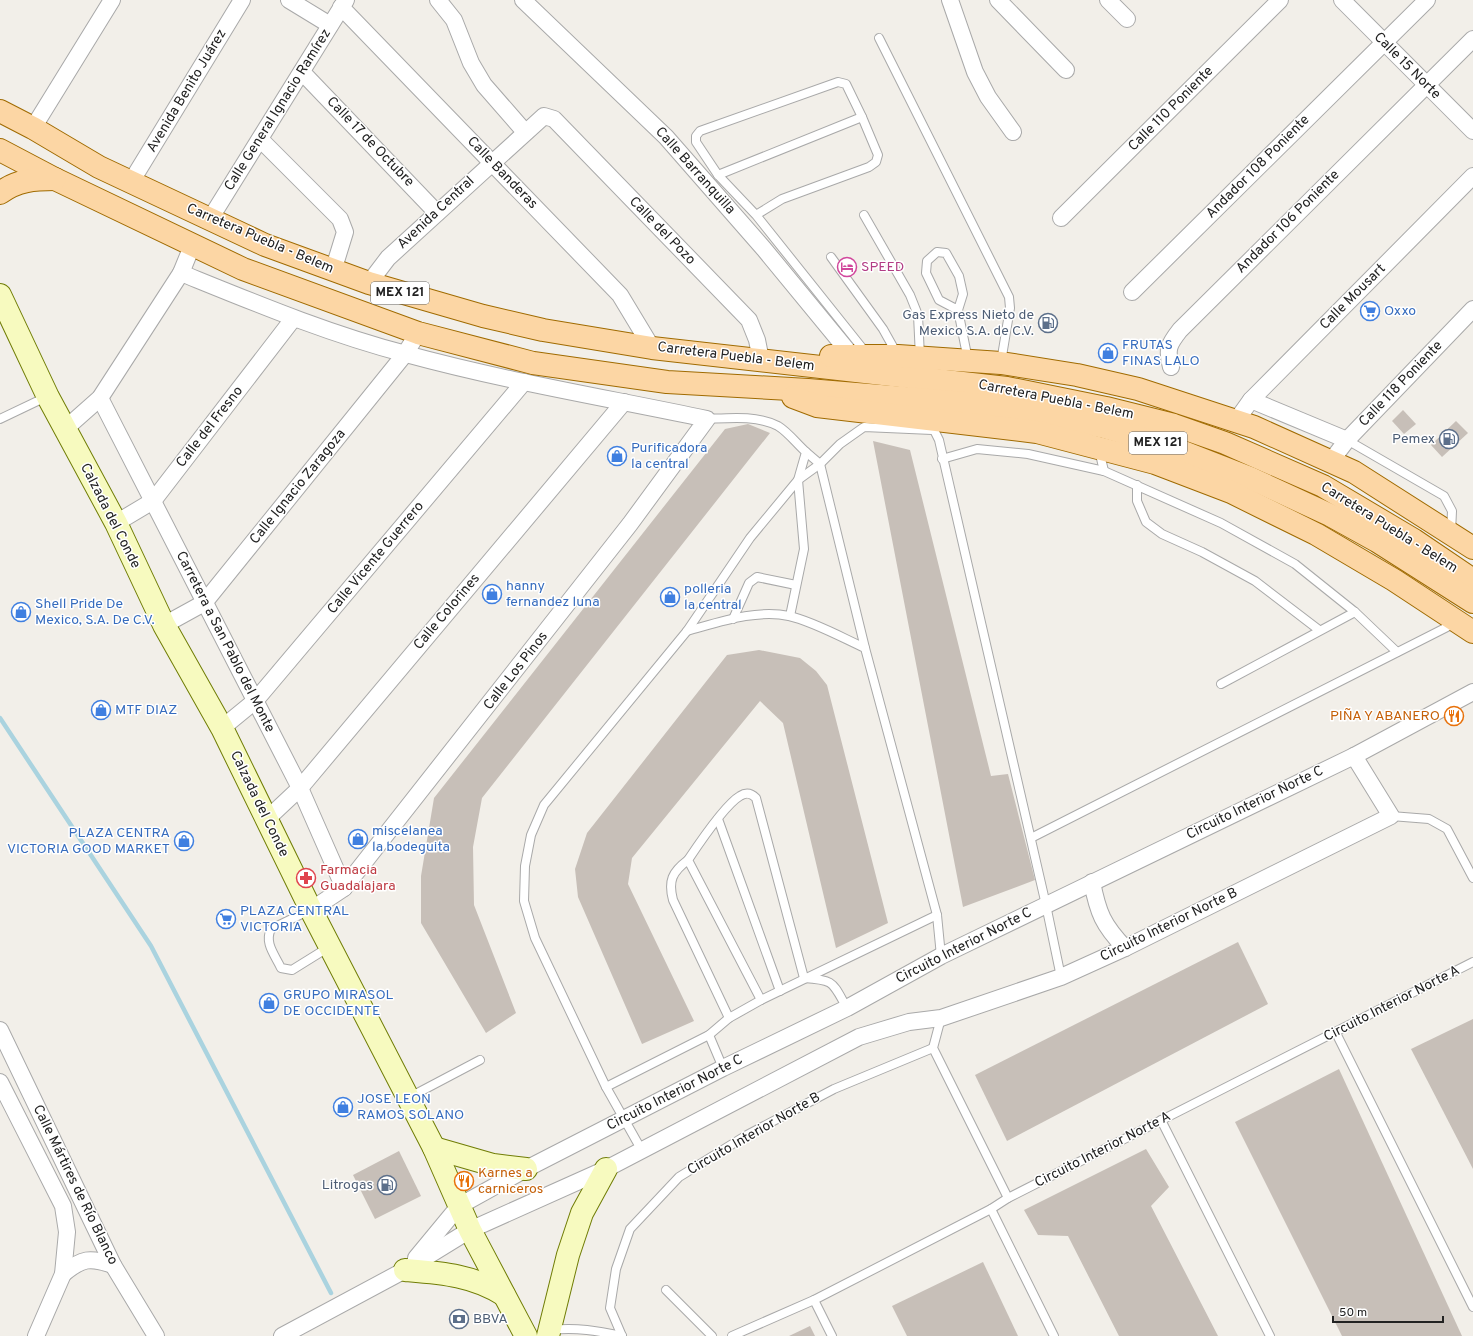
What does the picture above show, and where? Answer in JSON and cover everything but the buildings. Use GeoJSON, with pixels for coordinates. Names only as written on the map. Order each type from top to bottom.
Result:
{"type":"FeatureCollection","features":[{"type":"Feature","properties":{"kind":"main road","name":"Carretera Puebla - Belem"},"geometry":{"type":"LineString","coordinates":[[0,112],[33,128],[99,167],[265,245],[368,283],[483,316],[543,330],[652,348],[787,362],[833,369],[1006,388],[1106,408],[1174,425],[1225,443],[1323,486],[1414,540],[1473,580]]}},
{"type":"Feature","properties":{"kind":"main road","name":"Carretera Puebla - Belem"},"geometry":{"type":"LineString","coordinates":[[0,150],[55,179],[192,246],[250,272],[418,333],[533,363],[668,382],[808,390],[964,403],[1040,414],[1104,427],[1168,446],[1250,478],[1330,516],[1377,541],[1473,602]]}},
{"type":"Feature","properties":{"kind":"main road"},"geometry":{"type":"LineString","coordinates":[[0,193],[15,184],[25,181],[55,179]]}},
{"type":"Feature","properties":{"kind":"main road"},"geometry":{"type":"LineString","coordinates":[[787,362],[835,355],[898,356],[1001,363],[1077,375],[1138,389],[1254,427],[1331,461],[1354,472],[1473,548]]}},
{"type":"Feature","properties":{"kind":"main road"},"geometry":{"type":"LineString","coordinates":[[768,388],[817,406],[1038,432],[1155,463],[1231,492],[1316,534],[1468,623]]}},
{"type":"Feature","properties":{"kind":"street"},"geometry":{"type":"LineString","coordinates":[[33,128],[112,0]]}},
{"type":"Feature","properties":{"kind":"street","name":"Avenida Benito Juárez"},"geometry":{"type":"LineString","coordinates":[[131,182],[242,0]]}},
{"type":"Feature","properties":{"kind":"street"},"geometry":{"type":"LineString","coordinates":[[289,0],[330,25]]}},
{"type":"Feature","properties":{"kind":"street"},"geometry":{"type":"LineString","coordinates":[[438,0],[454,20],[471,63],[484,85],[525,132]]}},
{"type":"Feature","properties":{"kind":"street","name":"Calle Barranquilla"},"geometry":{"type":"LineString","coordinates":[[523,0],[666,137],[764,249],[861,356]]}},
{"type":"Feature","properties":{"kind":"street"},"geometry":{"type":"LineString","coordinates":[[950,0],[975,72],[988,97],[1013,132]]}},
{"type":"Feature","properties":{"kind":"street"},"geometry":{"type":"LineString","coordinates":[[998,0],[1066,70]]}},
{"type":"Feature","properties":{"kind":"street"},"geometry":{"type":"LineString","coordinates":[[1108,0],[1127,19]]}},
{"type":"Feature","properties":{"kind":"street","name":"Calle 110 Poniente"},"geometry":{"type":"LineString","coordinates":[[1061,218],[1280,0]]}},
{"type":"Feature","properties":{"kind":"street","name":"Calle 15 Norte"},"geometry":{"type":"LineString","coordinates":[[1342,0],[1473,131]]}},
{"type":"Feature","properties":{"kind":"street","name":"Andador 108 Poniente"},"geometry":{"type":"LineString","coordinates":[[1132,292],[1427,0]]}},
{"type":"Feature","properties":{"kind":"street","name":"Calle General Ignacio Ramírez"},"geometry":{"type":"LineString","coordinates":[[210,219],[344,4]]}},
{"type":"Feature","properties":{"kind":"street","name":"Calle Banderas"},"geometry":{"type":"LineString","coordinates":[[344,4],[491,162],[620,295],[652,348]]}},
{"type":"Feature","properties":{"kind":"street","name":"Andador 106 Poniente"},"geometry":{"type":"LineString","coordinates":[[1171,367],[1167,354],[1171,342],[1180,330],[1473,39]]}},
{"type":"Feature","properties":{"kind":"street","name":"Calle 17 de Octubre"},"geometry":{"type":"LineString","coordinates":[[302,72],[437,213]]}},
{"type":"Feature","properties":{"kind":"street","name":"Avenida Central"},"geometry":{"type":"LineString","coordinates":[[368,283],[388,258],[491,162],[544,116]]}},
{"type":"Feature","properties":{"kind":"street","name":"Calle del Pozo"},"geometry":{"type":"LineString","coordinates":[[544,116],[554,119],[749,320],[757,340],[761,360]]}},
{"type":"Feature","properties":{"kind":"street"},"geometry":{"type":"LineString","coordinates":[[260,139],[340,219],[345,232],[333,271]]}},
{"type":"Feature","properties":{"kind":"street","name":"Calle Mousart"},"geometry":{"type":"LineString","coordinates":[[1236,421],[1251,400],[1473,176]]}},
{"type":"Feature","properties":{"kind":"street"},"geometry":{"type":"LineString","coordinates":[[65,429],[100,398],[181,273],[192,246]]}},
{"type":"Feature","properties":{"kind":"street"},"geometry":{"type":"LineString","coordinates":[[181,273],[293,318],[405,354],[524,382],[707,419]]}},
{"type":"Feature","properties":{"kind":"street","name":"Calzada del Conde"},"geometry":{"type":"LineString","coordinates":[[0,295],[48,397],[116,523],[164,625],[222,728],[311,910],[434,1148],[470,1230],[526,1336]]}},
{"type":"Feature","properties":{"kind":"street","name":"Calle 118 Poniente"},"geometry":{"type":"LineString","coordinates":[[1331,461],[1347,440],[1473,309]]}},
{"type":"Feature","properties":{"kind":"street","name":"Calle del Fresno"},"geometry":{"type":"LineString","coordinates":[[116,523],[153,500],[293,318]]}},
{"type":"Feature","properties":{"kind":"street","name":"Calle Ignacio Zaragoza"},"geometry":{"type":"LineString","coordinates":[[164,625],[204,603],[405,354],[418,333]]}},
{"type":"Feature","properties":{"kind":"street"},"geometry":{"type":"LineString","coordinates":[[462,368],[467,345]]}},
{"type":"Feature","properties":{"kind":"street","name":"Calle Vicente Guerrero"},"geometry":{"type":"LineString","coordinates":[[222,728],[255,701],[524,382]]}},
{"type":"Feature","properties":{"kind":"street","name":"Carretera a San Pablo del Monte"},"geometry":{"type":"LineString","coordinates":[[100,398],[300,788],[344,888]]}},
{"type":"Feature","properties":{"kind":"street"},"geometry":{"type":"LineString","coordinates":[[1251,400],[1347,440]]}},
{"type":"Feature","properties":{"kind":"street","name":"Calle Colorines"},"geometry":{"type":"LineString","coordinates":[[267,819],[300,788],[624,402]]}},
{"type":"Feature","properties":{"kind":"street","name":"Calle Los Pinos"},"geometry":{"type":"LineString","coordinates":[[311,910],[344,888],[620,537],[707,419]]}},
{"type":"Feature","properties":{"kind":"street","name":"Circuito Interior Norte C"},"geometry":{"type":"LineString","coordinates":[[459,1206],[526,1169],[723,1068],[846,1008],[941,956],[1354,756],[1473,692]]}},
{"type":"Feature","properties":{"kind":"street"},"geometry":{"type":"LineString","coordinates":[[1354,756],[1390,816]]}},
{"type":"Feature","properties":{"kind":"street","name":"Circuito Interior Norte B"},"geometry":{"type":"LineString","coordinates":[[641,1149],[859,1037],[909,1022],[941,1018],[1061,977],[1125,948],[1390,816]]}},
{"type":"Feature","properties":{"kind":"street"},"geometry":{"type":"LineString","coordinates":[[1092,882],[1097,908],[1108,931],[1125,948]]}},
{"type":"Feature","properties":{"kind":"street","name":"Calle Mártires de Río Blanco"},"geometry":{"type":"LineString","coordinates":[[0,1030],[113,1265],[156,1336]]}},
{"type":"Feature","properties":{"kind":"street"},"geometry":{"type":"LineString","coordinates":[[1,1086],[63,1206],[67,1232],[63,1274],[36,1336]]}},
{"type":"Feature","properties":{"kind":"street"},"geometry":{"type":"LineString","coordinates":[[434,1148],[493,1165],[526,1169]]}},
{"type":"Feature","properties":{"kind":"street"},"geometry":{"type":"LineString","coordinates":[[282,1336],[405,1270],[470,1230],[606,1168],[641,1149]]}},
{"type":"Feature","properties":{"kind":"street"},"geometry":{"type":"LineString","coordinates":[[549,1333],[568,1255],[582,1213],[606,1168]]}},
{"type":"Feature","properties":{"kind":"street"},"geometry":{"type":"LineString","coordinates":[[405,1270],[459,1206]]}},
{"type":"Feature","properties":{"kind":"street"},"geometry":{"type":"LineString","coordinates":[[63,1274],[76,1263],[85,1260],[94,1260],[113,1265]]}},
{"type":"Feature","properties":{"kind":"street"},"geometry":{"type":"LineString","coordinates":[[405,1270],[462,1277],[487,1284],[504,1295]]}},
{"type":"Feature","properties":{"kind":"lane"},"geometry":{"type":"LineString","coordinates":[[879,38],[1010,297],[1010,308],[1001,363]]}},
{"type":"Feature","properties":{"kind":"lane"},"geometry":{"type":"LineString","coordinates":[[756,215],[782,199],[869,167],[876,162],[878,155],[846,84],[838,82],[700,131],[696,136],[696,142],[718,175],[756,215],[861,356]]}},
{"type":"Feature","properties":{"kind":"lane"},"geometry":{"type":"LineString","coordinates":[[718,175],[862,117]]}},
{"type":"Feature","properties":{"kind":"lane"},"geometry":{"type":"LineString","coordinates":[[864,215],[910,295],[918,315],[920,358]]}},
{"type":"Feature","properties":{"kind":"lane"},"geometry":{"type":"LineString","coordinates":[[958,310],[939,300],[926,273],[927,261],[937,252],[946,253],[959,276],[963,294],[958,310],[968,361]]}},
{"type":"Feature","properties":{"kind":"lane"},"geometry":{"type":"LineString","coordinates":[[831,257],[883,329],[898,356]]}},
{"type":"Feature","properties":{"kind":"lane"},"geometry":{"type":"LineString","coordinates":[[0,419],[48,397]]}},
{"type":"Feature","properties":{"kind":"lane"},"geometry":{"type":"LineString","coordinates":[[707,419],[740,418],[759,420],[779,427],[820,464],[865,648],[937,915],[941,956]]}},
{"type":"Feature","properties":{"kind":"lane"},"geometry":{"type":"LineString","coordinates":[[641,1149],[606,1087],[534,938],[524,901],[524,866],[531,835],[544,805],[687,631],[750,538],[798,480],[820,464],[840,444],[864,427],[934,430],[977,424]]}},
{"type":"Feature","properties":{"kind":"lane"},"geometry":{"type":"LineString","coordinates":[[934,430],[939,440],[1031,838],[1061,977]]}},
{"type":"Feature","properties":{"kind":"lane"},"geometry":{"type":"LineString","coordinates":[[1347,440],[1444,496],[1452,511],[1450,533]]}},
{"type":"Feature","properties":{"kind":"lane"},"geometry":{"type":"LineString","coordinates":[[1098,448],[1104,471]]}},
{"type":"Feature","properties":{"kind":"lane"},"geometry":{"type":"LineString","coordinates":[[942,458],[978,449],[1028,454],[1104,471],[1137,485],[1221,523],[1295,564],[1355,612],[1397,652]]}},
{"type":"Feature","properties":{"kind":"lane"},"geometry":{"type":"LineString","coordinates":[[790,616],[804,549],[798,480],[806,452]]}},
{"type":"Feature","properties":{"kind":"lane"},"geometry":{"type":"LineString","coordinates":[[1137,485],[1137,501],[1146,522],[1162,534],[1202,552],[1254,581],[1319,630]]}},
{"type":"Feature","properties":{"kind":"lane"},"geometry":{"type":"LineString","coordinates":[[733,619],[748,583],[757,577],[796,585]]}},
{"type":"Feature","properties":{"kind":"lane"},"geometry":{"type":"LineString","coordinates":[[1220,684],[1355,612]]}},
{"type":"Feature","properties":{"kind":"lane"},"geometry":{"type":"LineString","coordinates":[[687,631],[733,619],[761,614],[790,616],[865,648]]}},
{"type":"Feature","properties":{"kind":"lane"},"geometry":{"type":"LineString","coordinates":[[1031,838],[1397,652],[1468,623]]}},
{"type":"Feature","properties":{"kind":"lane"},"geometry":{"type":"LineString","coordinates":[[729,1018],[670,889],[672,877],[677,868],[688,860],[718,819],[739,796],[748,793],[752,794],[756,798],[804,978]]}},
{"type":"Feature","properties":{"kind":"lane"},"geometry":{"type":"LineString","coordinates":[[1390,816],[1429,819],[1447,829],[1473,878]]}},
{"type":"Feature","properties":{"kind":"lane"},"geometry":{"type":"LineString","coordinates":[[718,819],[780,991]]}},
{"type":"Feature","properties":{"kind":"lane"},"geometry":{"type":"LineString","coordinates":[[688,860],[761,1000]]}},
{"type":"Feature","properties":{"kind":"lane"},"geometry":{"type":"LineString","coordinates":[[311,910],[271,929],[268,935],[268,942],[282,968],[287,970],[292,970],[330,947]]}},
{"type":"Feature","properties":{"kind":"lane"},"geometry":{"type":"LineString","coordinates":[[606,1087],[710,1035],[729,1018],[761,1000],[937,915]]}},
{"type":"Feature","properties":{"kind":"lane","name":"Circuito Interior Norte A"},"geometry":{"type":"LineString","coordinates":[[732,1336],[814,1300],[990,1209],[1008,1198],[1336,1033],[1473,962]]}},
{"type":"Feature","properties":{"kind":"lane"},"geometry":{"type":"LineString","coordinates":[[804,978],[826,980],[833,984],[846,1008]]}},
{"type":"Feature","properties":{"kind":"lane"},"geometry":{"type":"LineString","coordinates":[[941,1018],[933,1048],[1008,1198]]}},
{"type":"Feature","properties":{"kind":"lane"},"geometry":{"type":"LineString","coordinates":[[1336,1033],[1473,1307]]}},
{"type":"Feature","properties":{"kind":"lane"},"geometry":{"type":"LineString","coordinates":[[710,1035],[723,1068]]}},
{"type":"Feature","properties":{"kind":"lane","name":"Circuito Interior Norte B"},"geometry":{"type":"LineString","coordinates":[[622,1336],[610,1308],[616,1269],[630,1230],[679,1177],[747,1135],[834,1089],[933,1048]]}},
{"type":"Feature","properties":{"kind":"lane"},"geometry":{"type":"LineString","coordinates":[[408,1098],[480,1060]]}},
{"type":"Feature","properties":{"kind":"lane"},"geometry":{"type":"LineString","coordinates":[[1161,1120],[1270,1336]]}},
{"type":"Feature","properties":{"kind":"lane"},"geometry":{"type":"LineString","coordinates":[[990,1209],[1054,1336]]}},
{"type":"Feature","properties":{"kind":"lane"},"geometry":{"type":"LineString","coordinates":[[666,1290],[712,1336]]}},
{"type":"Feature","properties":{"kind":"lane"},"geometry":{"type":"LineString","coordinates":[[814,1300],[832,1336]]}},
{"type":"Feature","properties":{"kind":"lane"},"geometry":{"type":"LineString","coordinates":[[549,1333],[569,1328],[589,1329],[622,1336]]}},
{"type":"Feature","properties":{"kind":"waterway"},"geometry":{"type":"LineString","coordinates":[[0,718],[151,946],[331,1293]]}},
{"type":"Feature","properties":{"kind":"place","name":"SPEED"},"geometry":{"type":"Point","coordinates":[847,267]}},
{"type":"Feature","properties":{"kind":"place","name":"Oxxo"},"geometry":{"type":"Point","coordinates":[1370,311]}},
{"type":"Feature","properties":{"kind":"place","name":"Gas Express Nieto de Mexico S.A. de C.V."},"geometry":{"type":"Point","coordinates":[1048,323]}},
{"type":"Feature","properties":{"kind":"place","name":"FRUTAS FINAS LALO"},"geometry":{"type":"Point","coordinates":[1108,353]}},
{"type":"Feature","properties":{"kind":"place","name":"Pemex"},"geometry":{"type":"Point","coordinates":[1449,439]}},
{"type":"Feature","properties":{"kind":"place","name":"Purificadora la central"},"geometry":{"type":"Point","coordinates":[617,456]}},
{"type":"Feature","properties":{"kind":"place","name":"hanny fernandez luna"},"geometry":{"type":"Point","coordinates":[492,594]}},
{"type":"Feature","properties":{"kind":"place","name":"polleria la central"},"geometry":{"type":"Point","coordinates":[670,597]}},
{"type":"Feature","properties":{"kind":"place","name":"Shell Pride De Mexico, S.A. De C.V."},"geometry":{"type":"Point","coordinates":[21,612]}},
{"type":"Feature","properties":{"kind":"place","name":"MTF DIAZ"},"geometry":{"type":"Point","coordinates":[101,710]}},
{"type":"Feature","properties":{"kind":"place","name":"PIÑA Y ABANERO"},"geometry":{"type":"Point","coordinates":[1454,716]}},
{"type":"Feature","properties":{"kind":"place","name":"miscelanea la bodeguita"},"geometry":{"type":"Point","coordinates":[358,839]}},
{"type":"Feature","properties":{"kind":"place","name":"PLAZA CENTRA VICTORIA GOOD MARKET"},"geometry":{"type":"Point","coordinates":[184,841]}},
{"type":"Feature","properties":{"kind":"place","name":"Farmacia Guadalajara"},"geometry":{"type":"Point","coordinates":[306,878]}},
{"type":"Feature","properties":{"kind":"place","name":"PLAZA CENTRAL VICTORIA"},"geometry":{"type":"Point","coordinates":[226,919]}},
{"type":"Feature","properties":{"kind":"place","name":"GRUPO MIRASOL DE OCCIDENTE"},"geometry":{"type":"Point","coordinates":[269,1003]}},
{"type":"Feature","properties":{"kind":"place","name":"JOSE LEON RAMOS SOLANO"},"geometry":{"type":"Point","coordinates":[343,1107]}},
{"type":"Feature","properties":{"kind":"place","name":"Karnes a carniceros"},"geometry":{"type":"Point","coordinates":[464,1181]}},
{"type":"Feature","properties":{"kind":"place","name":"Litrogas"},"geometry":{"type":"Point","coordinates":[387,1185]}},
{"type":"Feature","properties":{"kind":"place","name":"BBVA"},"geometry":{"type":"Point","coordinates":[459,1319]}}]}
